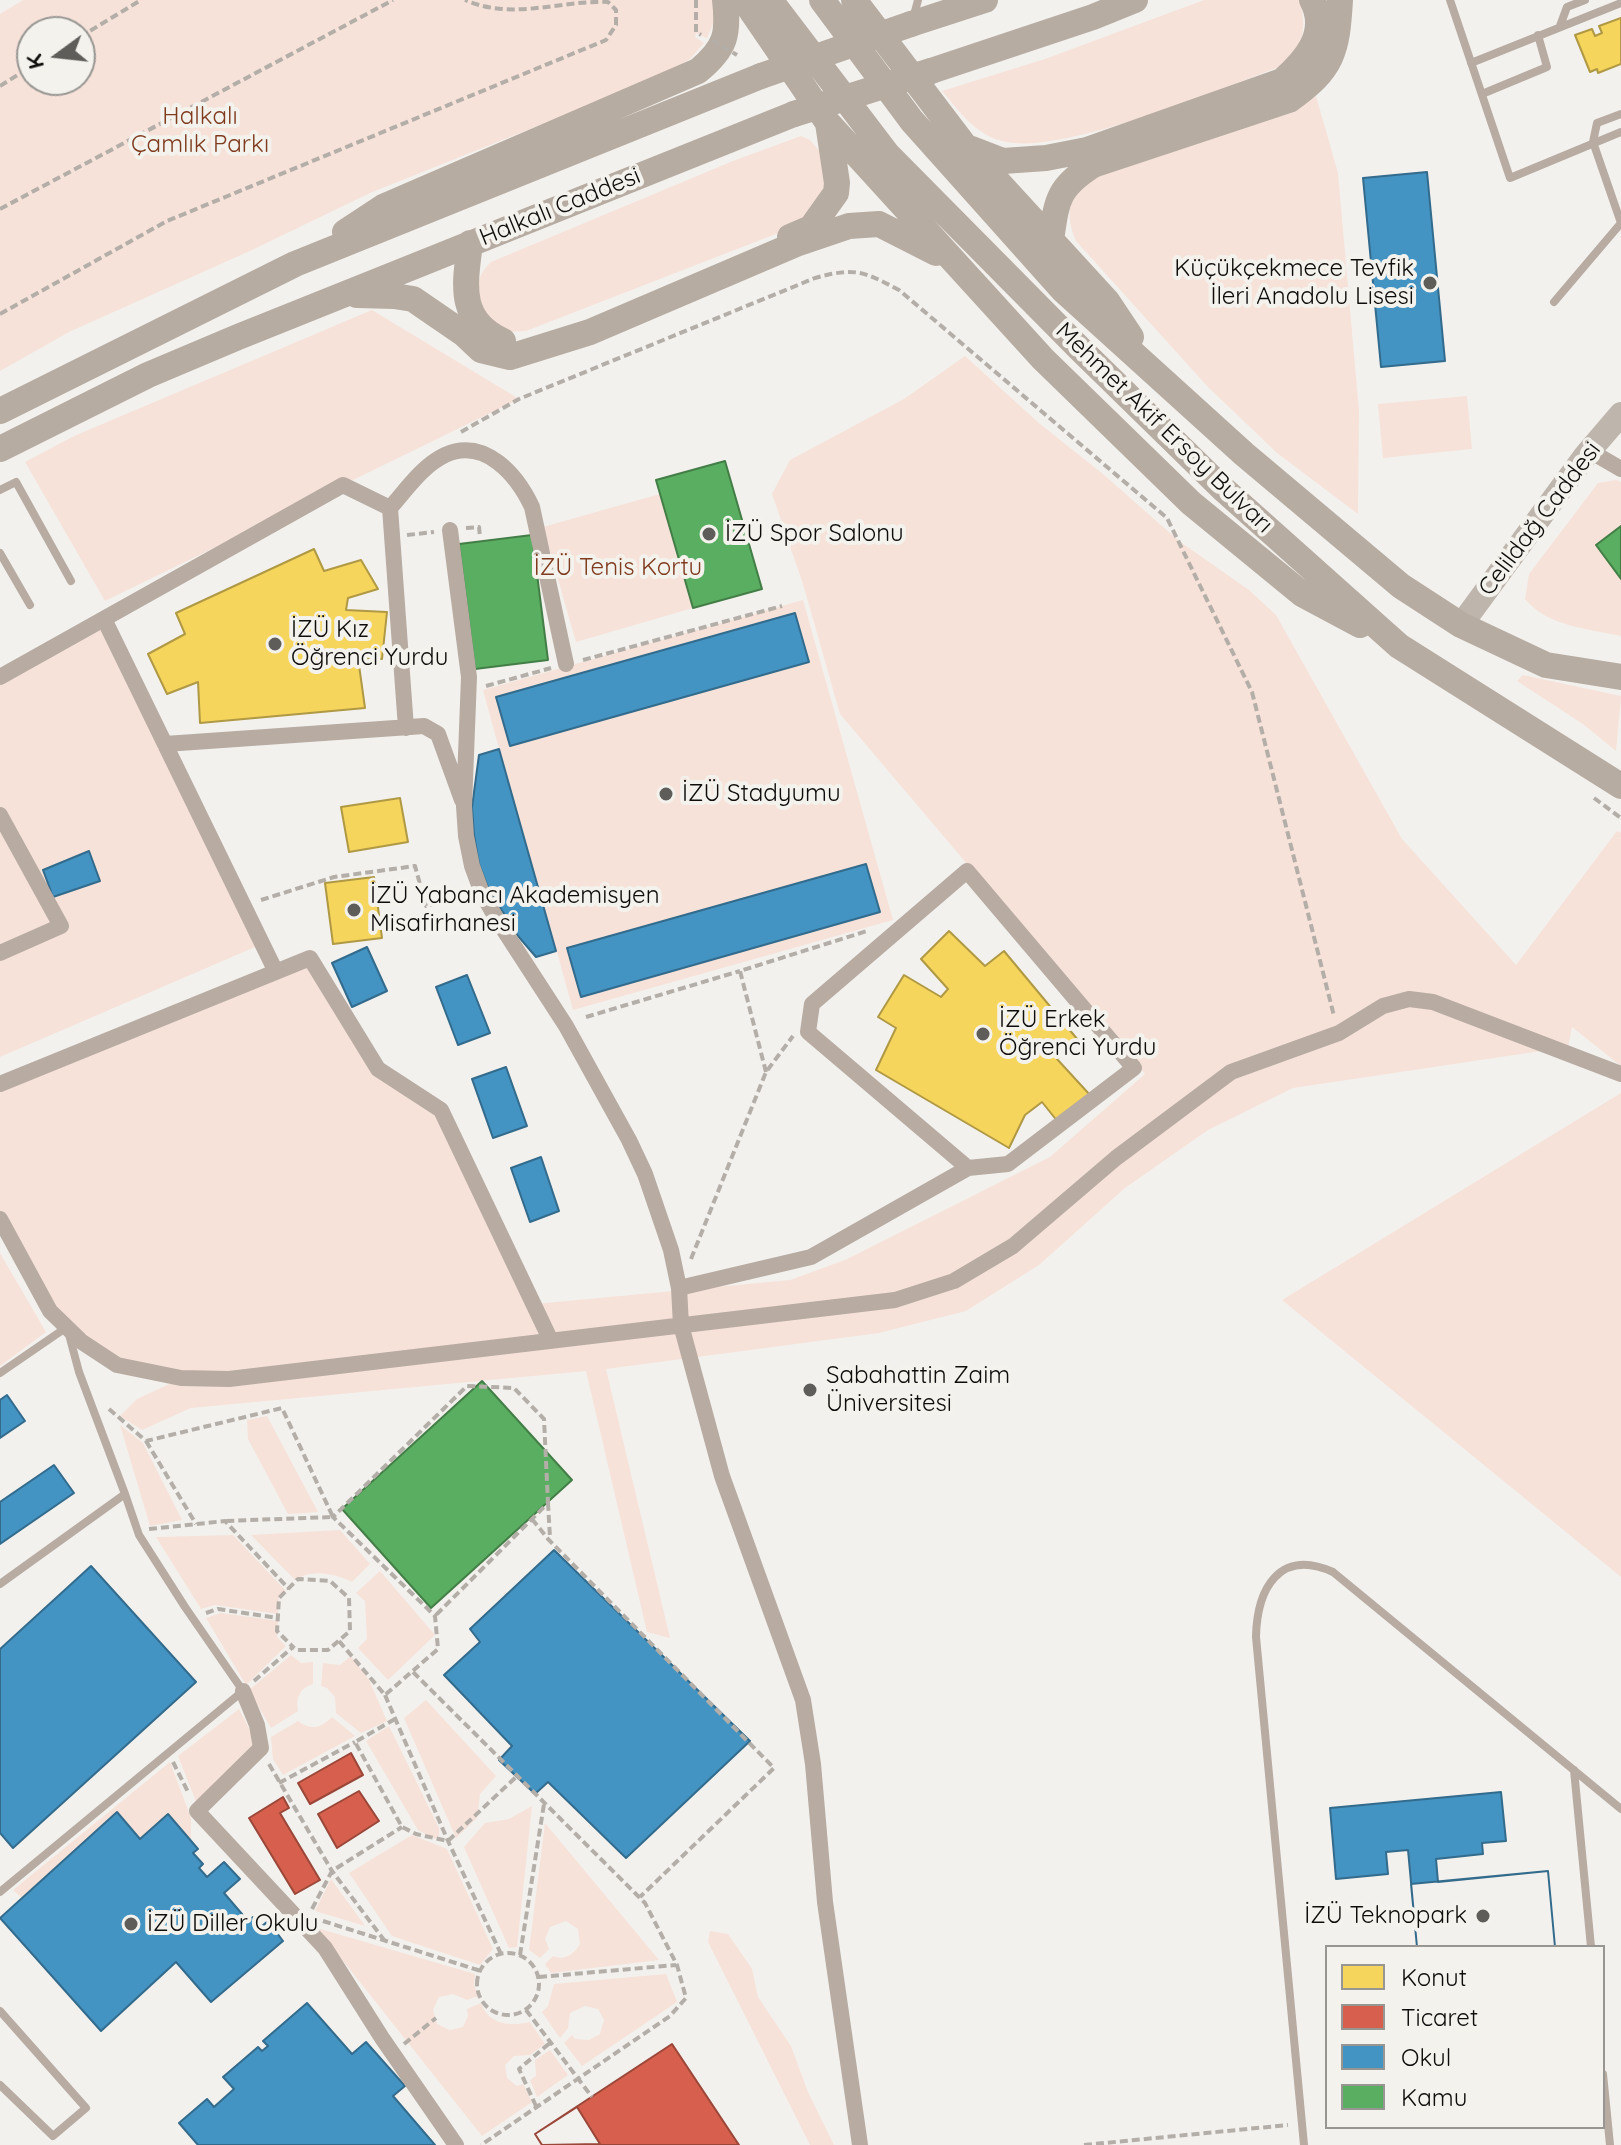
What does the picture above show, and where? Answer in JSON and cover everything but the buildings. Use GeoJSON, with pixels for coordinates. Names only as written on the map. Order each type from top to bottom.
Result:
{"type":"FeatureCollection","features":[{"type":"Feature","properties":{"kind":"main road"},"geometry":{"type":"LineString","coordinates":[[295,264],[383,207],[698,71],[708,63],[725,39],[728,27],[725,0]]}},
{"type":"Feature","properties":{"kind":"main road"},"geometry":{"type":"LineString","coordinates":[[744,0],[828,123],[1043,359],[1191,503],[1302,594],[1399,646]]}},
{"type":"Feature","properties":{"kind":"main road","name":"Mehmet Akif Ersoy Bulvarı"},"geometry":{"type":"LineString","coordinates":[[770,0],[899,166],[1222,488],[1399,646],[1621,786]]}},
{"type":"Feature","properties":{"kind":"main road","name":"Mehmet Akif Ersoy Bulvarı"},"geometry":{"type":"LineString","coordinates":[[822,0],[912,121],[1063,290],[1244,454],[1401,586],[1461,625],[1546,665],[1621,677]]}},
{"type":"Feature","properties":{"kind":"main road"},"geometry":{"type":"LineString","coordinates":[[854,0],[965,146],[1107,301],[1158,376]]}},
{"type":"Feature","properties":{"kind":"main road","name":"Halkalı Caddesi"},"geometry":{"type":"LineString","coordinates":[[0,411],[295,264],[914,12],[985,0]]}},
{"type":"Feature","properties":{"kind":"main road","name":"Halkalı Caddesi"},"geometry":{"type":"LineString","coordinates":[[0,449],[148,375],[794,114],[1093,17],[1135,0]]}},
{"type":"Feature","properties":{"kind":"main road"},"geometry":{"type":"LineString","coordinates":[[965,146],[1003,161],[1046,158],[1087,150],[1282,81],[1306,61],[1318,32],[1312,0]]}},
{"type":"Feature","properties":{"kind":"main road"},"geometry":{"type":"LineString","coordinates":[[1051,240],[1056,206],[1070,180],[1093,165],[1289,100],[1311,85],[1328,64],[1337,43],[1340,0]]}},
{"type":"Feature","properties":{"kind":"main road"},"geometry":{"type":"LineString","coordinates":[[470,243],[464,292],[479,326],[486,333],[505,342],[563,329],[811,228],[836,193],[828,123]]}},
{"type":"Feature","properties":{"kind":"main road"},"geometry":{"type":"LineString","coordinates":[[345,294],[413,299],[481,350],[510,357],[590,332],[796,244],[849,226],[879,224],[957,265]]}},
{"type":"Feature","properties":{"kind":"street","name":"Celildağ Caddesi"},"geometry":{"type":"LineString","coordinates":[[1461,625],[1621,414]]}},
{"type":"Feature","properties":{"kind":"street"},"geometry":{"type":"LineString","coordinates":[[406,728],[390,508],[417,477],[445,455],[462,451],[480,453],[497,460],[524,490],[532,507],[566,664]]}},
{"type":"Feature","properties":{"kind":"street"},"geometry":{"type":"LineString","coordinates":[[1590,451],[1621,469]]}},
{"type":"Feature","properties":{"kind":"street"},"geometry":{"type":"LineString","coordinates":[[0,677],[343,485],[390,508]]}},
{"type":"Feature","properties":{"kind":"street"},"geometry":{"type":"LineString","coordinates":[[450,530],[469,677],[464,806],[472,866],[482,893],[566,1026],[629,1140],[659,1210],[679,1288],[681,1325],[722,1476],[803,1700],[813,1764],[825,1902],[860,2145]]}},
{"type":"Feature","properties":{"kind":"street"},"geometry":{"type":"LineString","coordinates":[[104,619],[276,972]]}},
{"type":"Feature","properties":{"kind":"street"},"geometry":{"type":"LineString","coordinates":[[165,744],[424,726],[438,734],[464,806]]}},
{"type":"Feature","properties":{"kind":"street"},"geometry":{"type":"LineString","coordinates":[[0,815],[61,926],[0,953]]}},
{"type":"Feature","properties":{"kind":"street"},"geometry":{"type":"LineString","coordinates":[[679,1288],[811,1257],[968,1168],[1008,1164],[1134,1068],[967,871],[812,1004],[808,1032],[968,1168]]}},
{"type":"Feature","properties":{"kind":"street"},"geometry":{"type":"LineString","coordinates":[[0,1084],[310,958],[378,1069],[441,1110],[551,1341]]}},
{"type":"Feature","properties":{"kind":"street"},"geometry":{"type":"LineString","coordinates":[[0,1219],[50,1311],[82,1342],[117,1365],[181,1378],[229,1379],[895,1300],[954,1281],[1013,1246],[1116,1158],[1231,1072],[1339,1033],[1383,1006],[1409,999],[1433,1002],[1621,1074]]}},
{"type":"Feature","properties":{"kind":"street"},"geometry":{"type":"LineString","coordinates":[[243,1691],[257,1725],[261,1748],[197,1811],[325,1948],[456,2145]]}},
{"type":"Feature","properties":{"kind":"lane"},"geometry":{"type":"LineString","coordinates":[[1450,0],[1510,178],[1621,132]]}},
{"type":"Feature","properties":{"kind":"lane"},"geometry":{"type":"LineString","coordinates":[[1560,26],[1567,7],[1585,0]]}},
{"type":"Feature","properties":{"kind":"lane"},"geometry":{"type":"LineString","coordinates":[[1471,63],[1621,3]]}},
{"type":"Feature","properties":{"kind":"lane"},"geometry":{"type":"LineString","coordinates":[[1482,94],[1547,67],[1538,35]]}},
{"type":"Feature","properties":{"kind":"lane"},"geometry":{"type":"LineString","coordinates":[[1554,302],[1621,223],[1593,142],[1597,123],[1621,114]]}},
{"type":"Feature","properties":{"kind":"lane"},"geometry":{"type":"LineString","coordinates":[[0,490],[16,482],[71,581]]}},
{"type":"Feature","properties":{"kind":"lane"},"geometry":{"type":"LineString","coordinates":[[0,553],[30,605]]}},
{"type":"Feature","properties":{"kind":"lane"},"geometry":{"type":"LineString","coordinates":[[0,1373],[67,1327],[79,1372],[137,1530],[192,1618],[243,1691],[0,1892]]}},
{"type":"Feature","properties":{"kind":"lane"},"geometry":{"type":"LineString","coordinates":[[0,1584],[125,1494]]}},
{"type":"Feature","properties":{"kind":"lane"},"geometry":{"type":"LineString","coordinates":[[1304,2145],[1256,1637],[1256,1614],[1262,1594],[1272,1580],[1286,1569],[1303,1565],[1319,1565],[1333,1572],[1621,1809]]}},
{"type":"Feature","properties":{"kind":"lane"},"geometry":{"type":"LineString","coordinates":[[1574,1770],[1591,1945]]}},
{"type":"Feature","properties":{"kind":"lane"},"geometry":{"type":"LineString","coordinates":[[0,2011],[86,2108],[53,2136],[0,2085]]}},
{"type":"Feature","properties":{"kind":"lane"},"geometry":{"type":"LineString","coordinates":[[1605,2094],[1610,2145]]}},
{"type":"Feature","properties":{"kind":"path"},"geometry":{"type":"LineString","coordinates":[[96,27],[141,0]]}},
{"type":"Feature","properties":{"kind":"path"},"geometry":{"type":"LineString","coordinates":[[0,209],[393,0]]}},
{"type":"Feature","properties":{"kind":"path"},"geometry":{"type":"LineString","coordinates":[[0,314],[167,221],[606,40],[616,25],[616,10],[608,2],[579,1],[517,11],[495,9],[465,0]]}},
{"type":"Feature","properties":{"kind":"path"},"geometry":{"type":"LineString","coordinates":[[696,0],[696,32]]}},
{"type":"Feature","properties":{"kind":"path"},"geometry":{"type":"LineString","coordinates":[[712,40],[737,55]]}},
{"type":"Feature","properties":{"kind":"path"},"geometry":{"type":"LineString","coordinates":[[452,438],[519,399],[815,278],[843,270],[869,274],[899,290],[1167,518],[1252,692],[1339,1033]]}},
{"type":"Feature","properties":{"kind":"path"},"geometry":{"type":"LineString","coordinates":[[469,691],[782,606]]}},
{"type":"Feature","properties":{"kind":"path"},"geometry":{"type":"LineString","coordinates":[[243,905],[334,877],[415,866],[426,906],[482,893]]}},
{"type":"Feature","properties":{"kind":"path"},"geometry":{"type":"LineString","coordinates":[[586,1017],[873,930],[882,944]]}},
{"type":"Feature","properties":{"kind":"path"},"geometry":{"type":"LineString","coordinates":[[740,971],[766,1072]]}},
{"type":"Feature","properties":{"kind":"path"},"geometry":{"type":"LineString","coordinates":[[679,1288],[766,1072],[794,1035],[808,1032]]}},
{"type":"Feature","properties":{"kind":"path"},"geometry":{"type":"LineString","coordinates":[[137,1530],[225,1521],[333,1517],[467,1386],[514,1388],[544,1419],[550,1541]]}},
{"type":"Feature","properties":{"kind":"path"},"geometry":{"type":"LineString","coordinates":[[107,1407],[146,1441],[196,1524]]}},
{"type":"Feature","properties":{"kind":"path"},"geometry":{"type":"LineString","coordinates":[[146,1441],[282,1408],[333,1517],[435,1616],[438,1649],[385,1695]]}},
{"type":"Feature","properties":{"kind":"path"},"geometry":{"type":"LineString","coordinates":[[435,1616],[548,1503]]}},
{"type":"Feature","properties":{"kind":"path"},"geometry":{"type":"LineString","coordinates":[[532,1519],[550,1541],[774,1768],[640,1897]]}},
{"type":"Feature","properties":{"kind":"path"},"geometry":{"type":"LineString","coordinates":[[225,1521],[289,1589]]}},
{"type":"Feature","properties":{"kind":"path"},"geometry":{"type":"LineString","coordinates":[[298,1579],[330,1581],[349,1598],[350,1631],[328,1650],[297,1650],[277,1631],[278,1618],[279,1598],[298,1579]]}},
{"type":"Feature","properties":{"kind":"path"},"geometry":{"type":"LineString","coordinates":[[192,1618],[218,1609],[278,1618]]}},
{"type":"Feature","properties":{"kind":"path"},"geometry":{"type":"LineString","coordinates":[[339,1641],[385,1695],[501,1954]]}},
{"type":"Feature","properties":{"kind":"path"},"geometry":{"type":"LineString","coordinates":[[243,1691],[293,1647]]}},
{"type":"Feature","properties":{"kind":"path"},"geometry":{"type":"LineString","coordinates":[[413,1672],[640,1897],[677,1965],[686,1998],[670,2016],[481,2145]]}},
{"type":"Feature","properties":{"kind":"path"},"geometry":{"type":"LineString","coordinates":[[279,1783],[395,1719]]}},
{"type":"Feature","properties":{"kind":"path"},"geometry":{"type":"LineString","coordinates":[[355,1742],[402,1827],[416,1834],[448,1841]]}},
{"type":"Feature","properties":{"kind":"path"},"geometry":{"type":"LineString","coordinates":[[261,1748],[332,1871],[384,1940]]}},
{"type":"Feature","properties":{"kind":"path"},"geometry":{"type":"LineString","coordinates":[[169,1753],[197,1811]]}},
{"type":"Feature","properties":{"kind":"path"},"geometry":{"type":"LineString","coordinates":[[448,1841],[517,1776]]}},
{"type":"Feature","properties":{"kind":"path"},"geometry":{"type":"LineString","coordinates":[[520,1955],[544,1803]]}},
{"type":"Feature","properties":{"kind":"path"},"geometry":{"type":"LineString","coordinates":[[288,1910],[309,1916],[332,1871],[402,1827]]}},
{"type":"Feature","properties":{"kind":"path"},"geometry":{"type":"LineString","coordinates":[[324,1921],[481,1971]]}},
{"type":"Feature","properties":{"kind":"path"},"geometry":{"type":"LineString","coordinates":[[501,1954],[520,1955],[529,1961],[539,1977],[537,1997],[526,2010],[513,2015],[503,2015],[485,2004],[477,1984],[481,1971],[492,1958],[501,1954]]}},
{"type":"Feature","properties":{"kind":"path"},"geometry":{"type":"LineString","coordinates":[[539,1977],[677,1965]]}},
{"type":"Feature","properties":{"kind":"path"},"geometry":{"type":"LineString","coordinates":[[526,2010],[592,2097]]}},
{"type":"Feature","properties":{"kind":"path"},"geometry":{"type":"LineString","coordinates":[[393,2053],[436,2018]]}},
{"type":"Feature","properties":{"kind":"path"},"geometry":{"type":"LineString","coordinates":[[536,2106],[519,2069],[551,2042]]}},
{"type":"Feature","properties":{"kind":"path"},"geometry":{"type":"LineString","coordinates":[[1084,2145],[1302,2123]]}},
{"type":"Feature","properties":{"kind":"green space","name":"Halkalı Çamlık Parkı"},"geometry":{"type":"Polygon","coordinates":[[[23,0],[714,0],[717,15],[707,38],[696,33],[695,37],[704,43],[691,58],[670,73],[370,193],[69,332],[0,371],[0,14],[23,0]]]}},
{"type":"Feature","properties":{"kind":"green space"},"geometry":{"type":"Polygon","coordinates":[[[1204,0],[1299,0],[1303,19],[1302,36],[1282,66],[1141,118],[1062,139],[1028,143],[992,138],[968,121],[942,91],[1045,59],[1204,0]]]}},
{"type":"Feature","properties":{"kind":"green space"},"geometry":{"type":"Polygon","coordinates":[[[1316,96],[1338,173],[1359,411],[1358,514],[1277,453],[1207,386],[1076,241],[1070,221],[1074,198],[1095,177],[1294,112],[1316,96]]]}},
{"type":"Feature","properties":{"kind":"green space"},"geometry":{"type":"Polygon","coordinates":[[[801,136],[810,140],[822,154],[826,190],[804,223],[526,331],[509,332],[487,320],[478,283],[491,262],[733,161],[801,136]]]}},
{"type":"Feature","properties":{"kind":"green space"},"geometry":{"type":"Polygon","coordinates":[[[372,310],[519,399],[105,601],[25,462],[74,436],[372,310]]]}},
{"type":"Feature","properties":{"kind":"green space"},"geometry":{"type":"Polygon","coordinates":[[[965,356],[1179,541],[1249,590],[1276,615],[1402,839],[1516,965],[1617,831],[1621,833],[1621,1066],[1572,1027],[1568,1047],[1293,1088],[1208,1130],[1125,1188],[1039,1265],[966,1311],[879,1333],[606,1369],[670,1638],[647,1632],[586,1371],[191,1408],[142,1430],[120,1416],[137,1399],[180,1379],[117,1365],[48,1306],[0,1219],[0,1084],[310,958],[378,1069],[441,1110],[535,1304],[790,1280],[845,1260],[1050,1157],[1145,1074],[840,714],[803,584],[772,494],[790,460],[904,399],[965,356]]]}},
{"type":"Feature","properties":{"kind":"green space"},"geometry":{"type":"Polygon","coordinates":[[[1467,396],[1472,449],[1383,458],[1378,404],[1467,396]]]}},
{"type":"Feature","properties":{"kind":"green space"},"geometry":{"type":"Polygon","coordinates":[[[1621,482],[1621,636],[1556,621],[1525,599],[1529,574],[1598,483],[1621,482]]]}},
{"type":"Feature","properties":{"kind":"green space","name":"İZÜ Tenis Kortu"},"geometry":{"type":"Polygon","coordinates":[[[660,494],[693,608],[576,642],[543,527],[660,494]]]}},
{"type":"Feature","properties":{"kind":"green space","name":"İZÜ Stadyumu"},"geometry":{"type":"Polygon","coordinates":[[[803,600],[893,920],[573,1010],[557,952],[536,957],[501,910],[481,864],[474,813],[479,755],[499,749],[483,690],[803,600]]]}},
{"type":"Feature","properties":{"kind":"green space"},"geometry":{"type":"Polygon","coordinates":[[[104,619],[262,944],[0,1057],[0,677],[104,619]]]}},
{"type":"Feature","properties":{"kind":"green space"},"geometry":{"type":"Polygon","coordinates":[[[1523,675],[1621,696],[1616,751],[1583,724],[1517,681],[1523,675]]]}},
{"type":"Feature","properties":{"kind":"green space"},"geometry":{"type":"Polygon","coordinates":[[[1621,1093],[1621,1577],[1282,1300],[1621,1093]]]}},
{"type":"Feature","properties":{"kind":"green space"},"geometry":{"type":"Polygon","coordinates":[[[0,1253],[46,1332],[0,1366],[0,1253]]]}},
{"type":"Feature","properties":{"kind":"green space"},"geometry":{"type":"Polygon","coordinates":[[[267,1416],[318,1512],[288,1514],[248,1439],[247,1420],[267,1416]]]}},
{"type":"Feature","properties":{"kind":"green space"},"geometry":{"type":"Polygon","coordinates":[[[120,1425],[143,1443],[182,1520],[150,1526],[120,1425]]]}},
{"type":"Feature","properties":{"kind":"green space"},"geometry":{"type":"Polygon","coordinates":[[[340,1530],[370,1564],[352,1582],[323,1574],[309,1574],[295,1580],[251,1535],[340,1530]]]}},
{"type":"Feature","properties":{"kind":"green space"},"geometry":{"type":"Polygon","coordinates":[[[233,1535],[286,1591],[279,1598],[278,1614],[215,1605],[201,1609],[156,1537],[233,1535]]]}},
{"type":"Feature","properties":{"kind":"green space"},"geometry":{"type":"Polygon","coordinates":[[[380,1571],[435,1635],[388,1680],[358,1648],[367,1639],[365,1601],[356,1593],[380,1571]]]}},
{"type":"Feature","properties":{"kind":"green space"},"geometry":{"type":"Polygon","coordinates":[[[221,1613],[278,1621],[277,1637],[286,1646],[246,1685],[206,1618],[221,1613]]]}},
{"type":"Feature","properties":{"kind":"green space"},"geometry":{"type":"Polygon","coordinates":[[[291,1655],[301,1663],[313,1662],[313,1684],[300,1694],[298,1711],[271,1728],[249,1690],[291,1655]]]}},
{"type":"Feature","properties":{"kind":"green space"},"geometry":{"type":"Polygon","coordinates":[[[351,1656],[369,1680],[387,1721],[361,1733],[336,1713],[335,1697],[321,1686],[323,1663],[340,1665],[351,1656]]]}},
{"type":"Feature","properties":{"kind":"green space"},"geometry":{"type":"Polygon","coordinates":[[[426,1700],[496,1776],[480,1794],[477,1818],[456,1838],[404,1718],[426,1700]]]}},
{"type":"Feature","properties":{"kind":"green space"},"geometry":{"type":"Polygon","coordinates":[[[239,1709],[257,1744],[197,1804],[178,1756],[239,1709]]]}},
{"type":"Feature","properties":{"kind":"green space"},"geometry":{"type":"Polygon","coordinates":[[[332,1717],[355,1736],[283,1775],[273,1759],[271,1737],[298,1721],[316,1727],[332,1717]]]}},
{"type":"Feature","properties":{"kind":"green space"},"geometry":{"type":"Polygon","coordinates":[[[389,1726],[439,1828],[439,1836],[435,1839],[418,1830],[366,1741],[389,1726]]]}},
{"type":"Feature","properties":{"kind":"green space"},"geometry":{"type":"Polygon","coordinates":[[[170,1762],[191,1818],[191,1840],[168,1814],[140,1839],[117,1813],[22,1898],[13,1890],[170,1762]]]}},
{"type":"Feature","properties":{"kind":"green space"},"geometry":{"type":"Polygon","coordinates":[[[532,1806],[517,1947],[509,1948],[464,1847],[485,1823],[509,1819],[532,1806]]]}},
{"type":"Feature","properties":{"kind":"green space"},"geometry":{"type":"Polygon","coordinates":[[[545,1823],[659,1960],[551,1973],[545,1964],[553,1956],[569,1956],[580,1944],[578,1929],[566,1921],[550,1927],[545,1939],[549,1949],[540,1958],[529,1950],[545,1823]]]}},
{"type":"Feature","properties":{"kind":"green space"},"geometry":{"type":"Polygon","coordinates":[[[412,1835],[447,1849],[493,1949],[480,1965],[392,1936],[349,1873],[412,1835]]]}},
{"type":"Feature","properties":{"kind":"green space"},"geometry":{"type":"Polygon","coordinates":[[[331,1879],[365,1926],[315,1911],[331,1879]]]}},
{"type":"Feature","properties":{"kind":"green space"},"geometry":{"type":"Polygon","coordinates":[[[317,1928],[475,1974],[474,1985],[478,1996],[467,2000],[453,1994],[439,1997],[433,2010],[437,2024],[450,2030],[463,2027],[468,2016],[467,2009],[481,2003],[494,2020],[514,2024],[530,2022],[545,2044],[530,2055],[514,2056],[505,2065],[507,2078],[517,2086],[523,2084],[532,2102],[482,2136],[317,1928]]]}},
{"type":"Feature","properties":{"kind":"green space"},"geometry":{"type":"Polygon","coordinates":[[[710,1931],[728,1934],[752,1969],[758,1997],[791,2046],[808,2092],[834,2145],[810,2145],[708,1942],[710,1931]]]}},
{"type":"Feature","properties":{"kind":"green space"},"geometry":{"type":"Polygon","coordinates":[[[666,1974],[677,2002],[582,2066],[564,2043],[572,2035],[575,2039],[589,2040],[600,2034],[604,2020],[598,2009],[585,2006],[570,2013],[568,2028],[560,2038],[542,2012],[548,2006],[554,1984],[666,1974]]]}},
{"type":"Feature","properties":{"kind":"green space"},"geometry":{"type":"Polygon","coordinates":[[[550,2050],[568,2075],[537,2097],[530,2080],[536,2076],[535,2060],[550,2050]]]}},
{"type":"Feature","properties":{"kind":"place","name":"Küçükçekmece Tevfik İleri Anadolu Lisesi"},"geometry":{"type":"Point","coordinates":[1430,283]}},
{"type":"Feature","properties":{"kind":"place","name":"İZÜ Spor Salonu"},"geometry":{"type":"Point","coordinates":[709,534]}},
{"type":"Feature","properties":{"kind":"place","name":"İZÜ Kız Öğrenci Yurdu"},"geometry":{"type":"Point","coordinates":[275,644]}},
{"type":"Feature","properties":{"kind":"place","name":"İZÜ Stadyumu"},"geometry":{"type":"Point","coordinates":[666,794]}},
{"type":"Feature","properties":{"kind":"place","name":"İZÜ Yabancı Akademisyen Misafirhanesi"},"geometry":{"type":"Point","coordinates":[354,910]}},
{"type":"Feature","properties":{"kind":"place","name":"İZÜ Erkek Öğrenci Yurdu"},"geometry":{"type":"Point","coordinates":[983,1034]}},
{"type":"Feature","properties":{"kind":"place","name":"Sabahattin Zaim Üniversitesi"},"geometry":{"type":"Point","coordinates":[810,1390]}},
{"type":"Feature","properties":{"kind":"place","name":"İZÜ Teknopark"},"geometry":{"type":"Point","coordinates":[1483,1916]}},
{"type":"Feature","properties":{"kind":"place","name":"İZÜ Diller Okulu"},"geometry":{"type":"Point","coordinates":[131,1924]}}]}
